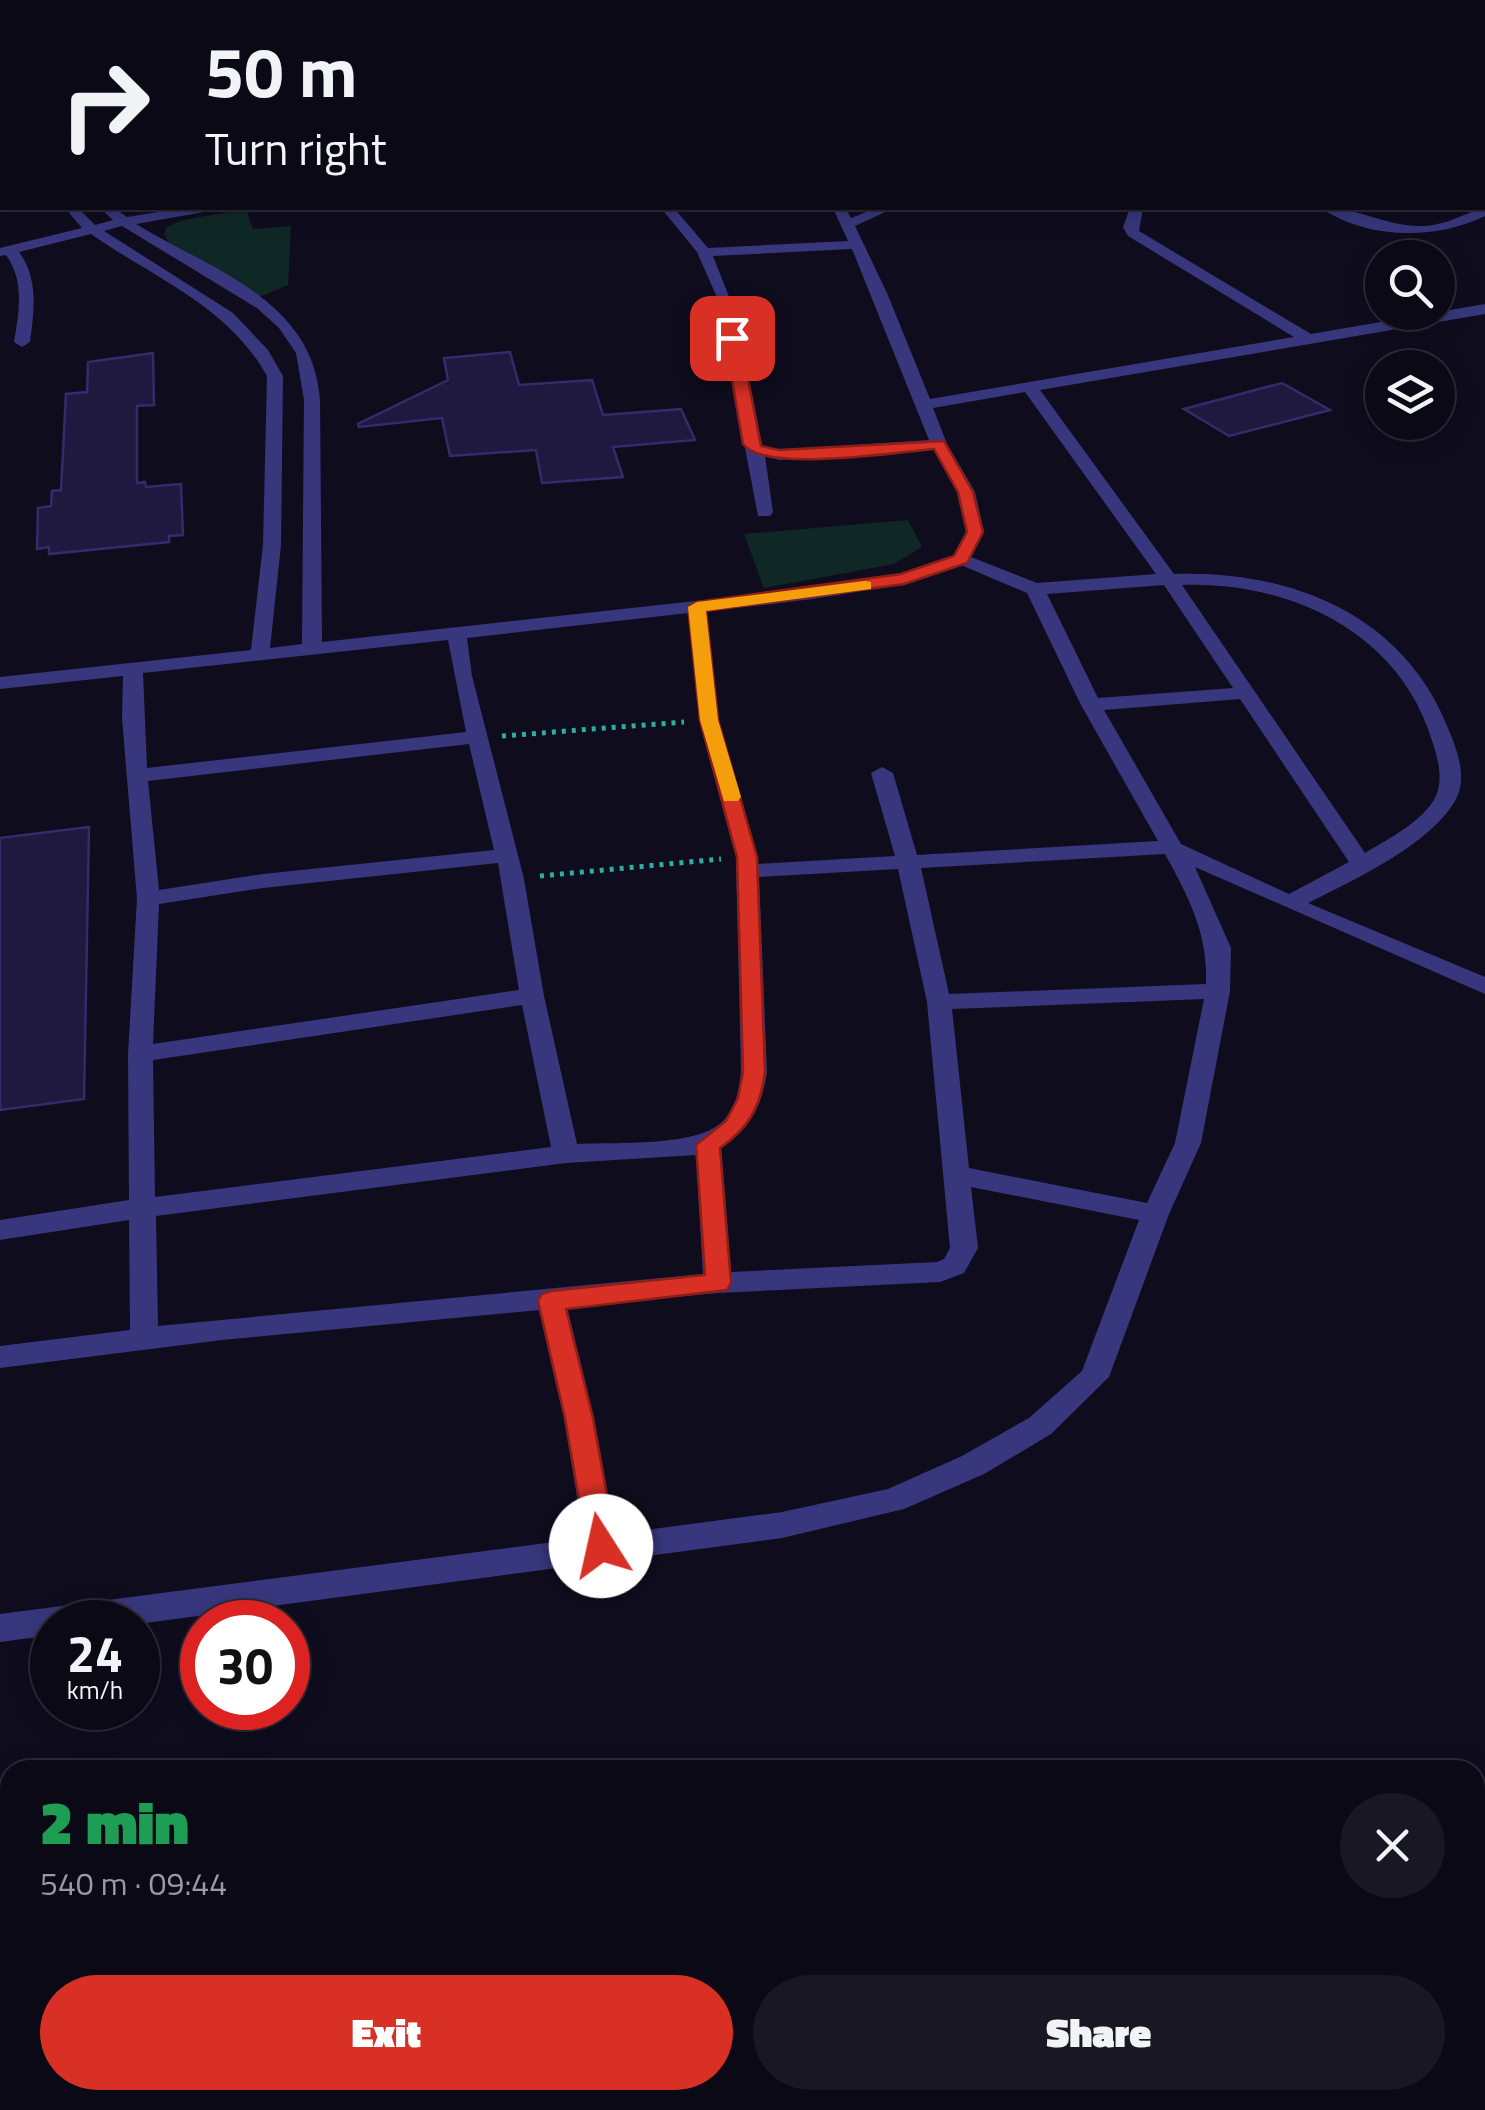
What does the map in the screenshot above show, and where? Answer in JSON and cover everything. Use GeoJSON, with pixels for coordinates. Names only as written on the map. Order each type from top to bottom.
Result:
{"type":"FeatureCollection","features":[{"type":"Feature","properties":{"kind":"street"},"geometry":{"type":"LineString","coordinates":[[73,210],[91,229],[222,310],[265,352],[275,376],[278,402],[272,545],[260,654]]}},
{"type":"Feature","properties":{"kind":"street"},"geometry":{"type":"LineString","coordinates":[[108,210],[258,302],[302,348],[310,372],[312,400],[312,648]]}},
{"type":"Feature","properties":{"kind":"street"},"geometry":{"type":"LineString","coordinates":[[5,251],[91,229],[192,210]]}},
{"type":"Feature","properties":{"kind":"street"},"geometry":{"type":"LineString","coordinates":[[669,210],[708,252],[726,305],[764,512]]}},
{"type":"Feature","properties":{"kind":"street"},"geometry":{"type":"LineString","coordinates":[[877,210],[843,216],[938,444],[966,492],[975,532],[961,559]]}},
{"type":"Feature","properties":{"kind":"street"},"geometry":{"type":"LineString","coordinates":[[1135,210],[1130,227],[1134,234],[1307,338]]}},
{"type":"Feature","properties":{"kind":"street"},"geometry":{"type":"LineString","coordinates":[[1334,210],[1406,233],[1446,229],[1485,211]]}},
{"type":"Feature","properties":{"kind":"street"},"geometry":{"type":"LineString","coordinates":[[708,252],[858,245]]}},
{"type":"Feature","properties":{"kind":"street"},"geometry":{"type":"LineString","coordinates":[[5,251],[18,258],[28,300],[22,342]]}},
{"type":"Feature","properties":{"kind":"street"},"geometry":{"type":"LineString","coordinates":[[923,405],[1485,309]]}},
{"type":"Feature","properties":{"kind":"street"},"geometry":{"type":"LineString","coordinates":[[1029,386],[1170,582],[1360,864]]}},
{"type":"Feature","properties":{"kind":"street"},"geometry":{"type":"LineString","coordinates":[[278,402],[312,400]]}},
{"type":"Feature","properties":{"kind":"street"},"geometry":{"type":"LineString","coordinates":[[755,449],[779,455],[938,444]]}},
{"type":"Feature","properties":{"kind":"street"},"geometry":{"type":"LineString","coordinates":[[0,683],[697,607],[888,582],[961,559],[1035,589],[1232,578],[1282,588],[1335,610],[1400,663],[1441,734],[1452,772],[1444,803],[1344,876],[1289,902]]}},
{"type":"Feature","properties":{"kind":"street"},"geometry":{"type":"LineString","coordinates":[[0,1628],[782,1525],[893,1500],[973,1465],[1040,1426],[1094,1377],[1155,1214],[1188,1143],[1218,991],[1218,948],[1196,888],[1091,706],[1035,589]]}},
{"type":"Feature","properties":{"kind":"street"},"geometry":{"type":"LineString","coordinates":[[0,1230],[141,1208],[566,1154],[708,1145],[734,1126],[750,1098],[754,1072],[747,864],[709,720],[697,607]]}},
{"type":"Feature","properties":{"kind":"street"},"geometry":{"type":"LineString","coordinates":[[458,636],[462,676],[513,879],[532,996],[566,1154]]}},
{"type":"Feature","properties":{"kind":"street"},"geometry":{"type":"LineString","coordinates":[[132,670],[148,899],[140,1054],[144,1338]]}},
{"type":"Feature","properties":{"kind":"street"},"geometry":{"type":"LineString","coordinates":[[1091,706],[1245,693]]}},
{"type":"Feature","properties":{"kind":"street"},"geometry":{"type":"LineString","coordinates":[[137,776],[476,737]]}},
{"type":"Feature","properties":{"kind":"street"},"geometry":{"type":"LineString","coordinates":[[0,1357],[144,1338],[718,1283],[940,1272],[954,1266],[964,1248],[939,1002],[908,862],[882,774]]}},
{"type":"Feature","properties":{"kind":"street"},"geometry":{"type":"LineString","coordinates":[[747,864],[908,862],[1170,846],[1485,986]]}},
{"type":"Feature","properties":{"kind":"street"},"geometry":{"type":"LineString","coordinates":[[148,899],[263,881],[506,856]]}},
{"type":"Feature","properties":{"kind":"street"},"geometry":{"type":"LineString","coordinates":[[939,1002],[1218,991]]}},
{"type":"Feature","properties":{"kind":"street"},"geometry":{"type":"LineString","coordinates":[[140,1054],[532,996]]}},
{"type":"Feature","properties":{"kind":"street"},"geometry":{"type":"LineString","coordinates":[[708,1145],[718,1283]]}},
{"type":"Feature","properties":{"kind":"street"},"geometry":{"type":"LineString","coordinates":[[957,1175],[1155,1214]]}},
{"type":"Feature","properties":{"kind":"street"},"geometry":{"type":"LineString","coordinates":[[551,1301],[579,1418],[601,1546]]}},
{"type":"Feature","properties":{"kind":"path"},"geometry":{"type":"LineString","coordinates":[[476,737],[557,735],[709,720]]}},
{"type":"Feature","properties":{"kind":"path"},"geometry":{"type":"LineString","coordinates":[[513,879],[747,864]]}},
{"type":"Feature","properties":{"kind":"green space"},"geometry":{"type":"Polygon","coordinates":[[[246,210],[253,229],[291,226],[288,285],[259,297],[169,243],[164,234],[167,227],[183,220],[246,210]]]}},
{"type":"Feature","properties":{"kind":"green space"},"geometry":{"type":"Polygon","coordinates":[[[908,520],[922,547],[894,564],[764,588],[744,534],[908,520]]]}},
{"type":"Feature","properties":{"kind":"building"},"geometry":{"type":"Polygon","coordinates":[[[510,352],[519,385],[592,380],[603,415],[681,409],[695,440],[613,447],[623,477],[542,483],[536,450],[450,456],[442,418],[359,427],[358,424],[448,380],[444,358],[510,352]]]}},
{"type":"Feature","properties":{"kind":"building"},"geometry":{"type":"Polygon","coordinates":[[[153,353],[154,405],[137,406],[137,483],[145,482],[146,487],[181,484],[183,535],[169,536],[169,542],[49,554],[49,547],[37,549],[38,508],[51,506],[52,491],[61,490],[66,394],[87,392],[88,362],[153,353]]]}},
{"type":"Feature","properties":{"kind":"building"},"geometry":{"type":"Polygon","coordinates":[[[1282,383],[1330,410],[1229,436],[1184,409],[1282,383]]]}},
{"type":"Feature","properties":{"kind":"building"},"geometry":{"type":"Polygon","coordinates":[[[89,827],[84,1099],[0,1110],[0,838],[89,827]]]}},
{"type":"Feature","properties":{"kind":"slow traffic"},"geometry":{"type":"LineString","coordinates":[[731,797],[709,720],[697,607],[865,586]]}},
{"type":"Feature","properties":{"kind":"route"},"geometry":{"type":"LineString","coordinates":[[601,1546],[579,1418],[551,1301],[718,1283],[708,1145],[734,1126],[750,1098],[754,1072],[747,857],[709,720],[697,607],[823,593],[904,579],[961,559],[975,532],[966,492],[938,444],[779,455],[755,449],[732,338]]}}]}
